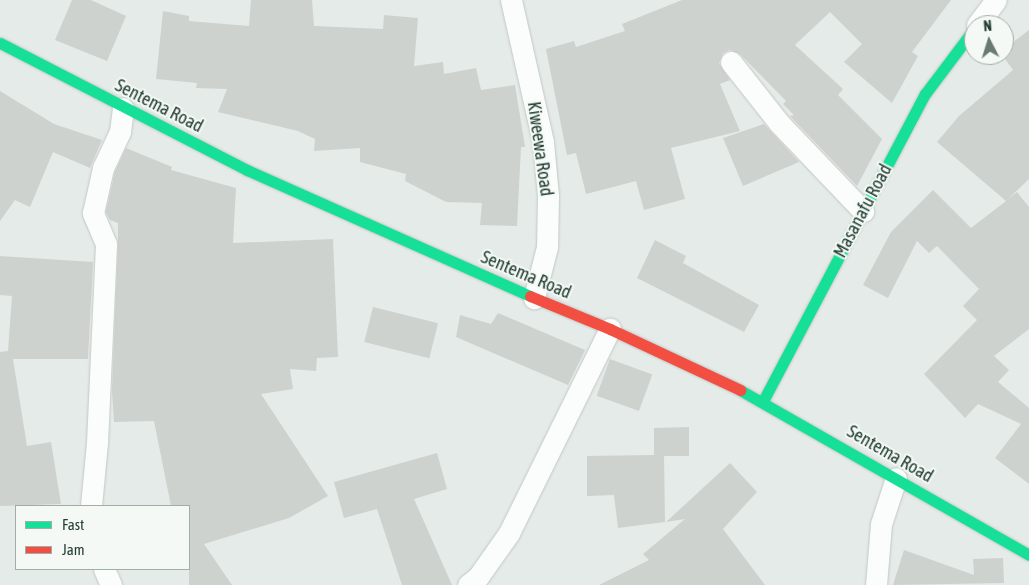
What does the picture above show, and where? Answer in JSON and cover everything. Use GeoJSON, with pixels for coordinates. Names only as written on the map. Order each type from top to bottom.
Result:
{"type":"FeatureCollection","features":[{"type":"Feature","properties":{"kind":"main road","name":"Masanafu Road"},"geometry":{"type":"LineString","coordinates":[[763,401],[925,94],[964,42]]}},
{"type":"Feature","properties":{"kind":"main road","name":"Sentema Road"},"geometry":{"type":"LineString","coordinates":[[0,43],[246,170],[534,298],[610,328],[763,401],[1029,555]]}},
{"type":"Feature","properties":{"kind":"street","name":"Kiweewa Road"},"geometry":{"type":"LineString","coordinates":[[511,0],[542,142],[548,196],[547,247],[534,298]]}},
{"type":"Feature","properties":{"kind":"street"},"geometry":{"type":"LineString","coordinates":[[985,15],[996,0]]}},
{"type":"Feature","properties":{"kind":"street"},"geometry":{"type":"LineString","coordinates":[[732,62],[779,123],[862,211]]}},
{"type":"Feature","properties":{"kind":"street"},"geometry":{"type":"LineString","coordinates":[[91,505],[100,406],[106,244],[93,213],[104,168],[120,132],[123,108]]}},
{"type":"Feature","properties":{"kind":"street"},"geometry":{"type":"LineString","coordinates":[[468,585],[478,577],[509,533],[610,328]]}},
{"type":"Feature","properties":{"kind":"street"},"geometry":{"type":"LineString","coordinates":[[876,585],[881,524],[896,478]]}},
{"type":"Feature","properties":{"kind":"street"},"geometry":{"type":"LineString","coordinates":[[104,570],[111,585]]}},
{"type":"Feature","properties":{"kind":"building"},"geometry":{"type":"Polygon","coordinates":[[[72,0],[91,0],[126,16],[107,61],[55,40],[72,0]]]}},
{"type":"Feature","properties":{"kind":"building"},"geometry":{"type":"Polygon","coordinates":[[[251,0],[312,0],[314,26],[383,29],[384,15],[418,18],[414,66],[443,62],[444,74],[476,68],[481,90],[515,85],[525,147],[521,147],[517,226],[480,225],[482,203],[446,202],[405,181],[406,174],[360,162],[360,148],[314,151],[315,139],[298,131],[218,112],[227,89],[196,88],[197,83],[156,79],[163,11],[189,16],[189,21],[249,26],[251,0]]]}},
{"type":"Feature","properties":{"kind":"building"},"geometry":{"type":"Polygon","coordinates":[[[682,0],[951,0],[912,52],[918,56],[892,103],[844,62],[862,44],[830,12],[795,45],[843,89],[838,95],[882,139],[857,186],[790,116],[794,115],[783,104],[786,101],[740,54],[730,50],[723,53],[719,63],[730,80],[720,84],[740,131],[671,148],[685,199],[644,210],[636,181],[586,194],[576,153],[567,155],[546,49],[574,41],[576,47],[625,31],[622,24],[682,0]]]}},
{"type":"Feature","properties":{"kind":"building"},"geometry":{"type":"Polygon","coordinates":[[[1029,30],[1029,179],[1007,200],[1017,192],[1029,207],[1029,329],[994,356],[1009,370],[998,382],[1029,408],[1029,484],[995,458],[1021,424],[978,404],[965,418],[924,374],[977,320],[963,306],[979,289],[937,246],[929,253],[917,241],[888,298],[863,285],[891,232],[933,190],[971,228],[1006,201],[937,142],[959,116],[1013,70],[1009,65],[1014,65],[1014,41],[1029,30]]]}},
{"type":"Feature","properties":{"kind":"building"},"geometry":{"type":"Polygon","coordinates":[[[0,91],[54,124],[102,140],[90,168],[53,152],[30,207],[15,200],[0,221],[0,91]]]}},
{"type":"Feature","properties":{"kind":"building"},"geometry":{"type":"Polygon","coordinates":[[[764,124],[799,162],[743,186],[723,138],[764,124]]]}},
{"type":"Feature","properties":{"kind":"building"},"geometry":{"type":"Polygon","coordinates":[[[126,148],[172,167],[171,170],[236,188],[233,243],[333,239],[338,357],[317,358],[316,371],[290,369],[293,389],[261,394],[328,496],[289,518],[204,544],[232,585],[189,585],[190,505],[171,505],[154,421],[114,422],[112,391],[118,223],[110,220],[106,212],[115,172],[126,148]]]}},
{"type":"Feature","properties":{"kind":"building"},"geometry":{"type":"Polygon","coordinates":[[[655,240],[686,256],[683,263],[759,305],[744,332],[637,278],[655,240]]]}},
{"type":"Feature","properties":{"kind":"building"},"geometry":{"type":"Polygon","coordinates":[[[0,256],[93,262],[88,359],[13,359],[27,446],[51,442],[61,504],[0,506],[0,352],[8,351],[12,296],[0,295],[0,256]]]}},
{"type":"Feature","properties":{"kind":"building"},"geometry":{"type":"Polygon","coordinates":[[[373,307],[438,323],[429,358],[364,342],[373,307]]]}},
{"type":"Feature","properties":{"kind":"building"},"geometry":{"type":"Polygon","coordinates":[[[498,313],[585,350],[568,385],[456,337],[460,315],[491,324],[498,313]]]}},
{"type":"Feature","properties":{"kind":"building"},"geometry":{"type":"Polygon","coordinates":[[[610,359],[652,374],[639,411],[597,396],[610,359]]]}},
{"type":"Feature","properties":{"kind":"building"},"geometry":{"type":"Polygon","coordinates":[[[689,427],[689,456],[664,456],[665,522],[618,528],[614,495],[587,496],[587,456],[654,455],[654,428],[689,427]]]}},
{"type":"Feature","properties":{"kind":"building"},"geometry":{"type":"Polygon","coordinates":[[[437,453],[447,489],[414,499],[452,585],[402,585],[377,509],[344,518],[334,482],[437,453]]]}},
{"type":"Feature","properties":{"kind":"building"},"geometry":{"type":"Polygon","coordinates":[[[730,463],[757,492],[723,529],[765,585],[599,585],[649,560],[643,554],[685,519],[666,522],[730,463]]]}},
{"type":"Feature","properties":{"kind":"building"},"geometry":{"type":"Polygon","coordinates":[[[904,550],[974,575],[973,559],[1003,558],[1004,583],[893,585],[904,550]]]}},
{"type":"Feature","properties":{"kind":"traffic: fast"},"geometry":{"type":"LineString","coordinates":[[763,401],[925,94],[964,42]]}},
{"type":"Feature","properties":{"kind":"traffic: fast"},"geometry":{"type":"LineString","coordinates":[[0,43],[247,170],[530,296]]}},
{"type":"Feature","properties":{"kind":"traffic: fast"},"geometry":{"type":"LineString","coordinates":[[740,390],[1029,555]]}},
{"type":"Feature","properties":{"kind":"traffic: jam"},"geometry":{"type":"LineString","coordinates":[[530,296],[610,329],[740,390]]}}]}
